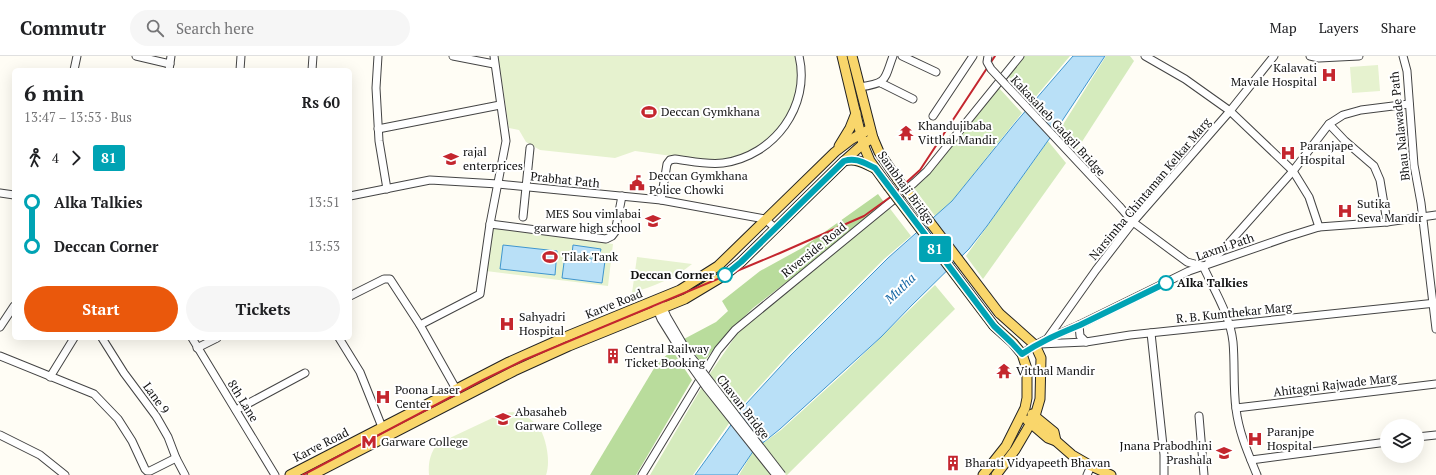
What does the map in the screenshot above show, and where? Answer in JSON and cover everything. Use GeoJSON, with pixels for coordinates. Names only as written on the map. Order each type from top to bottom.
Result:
{"type":"FeatureCollection","features":[{"type":"Feature","properties":{"kind":"main road","name":"Sambhaji Bridge"},"geometry":{"type":"LineString","coordinates":[[842,56],[860,134],[863,144],[875,168],[994,326],[1022,354]]}},
{"type":"Feature","properties":{"kind":"main road","name":"Sambhaji Bridge"},"geometry":{"type":"LineString","coordinates":[[852,56],[870,129],[879,152],[898,180],[999,313],[1026,335],[1035,345]]}},
{"type":"Feature","properties":{"kind":"main road"},"geometry":{"type":"LineString","coordinates":[[834,152],[850,128],[856,113]]}},
{"type":"Feature","properties":{"kind":"main road","name":"Karve Road"},"geometry":{"type":"LineString","coordinates":[[290,475],[509,362],[680,290],[718,266],[834,152],[847,142],[870,129]]}},
{"type":"Feature","properties":{"kind":"main road","name":"Karve Road"},"geometry":{"type":"LineString","coordinates":[[312,475],[514,371],[569,346],[685,300],[725,275],[741,262],[844,161],[863,144],[873,138]]}},
{"type":"Feature","properties":{"kind":"main road"},"geometry":{"type":"LineString","coordinates":[[844,161],[851,159],[857,160],[875,168]]}},
{"type":"Feature","properties":{"kind":"main road"},"geometry":{"type":"LineString","coordinates":[[996,475],[1015,450],[1034,420],[1040,399],[1041,358],[1035,345]]}},
{"type":"Feature","properties":{"kind":"main road"},"geometry":{"type":"LineString","coordinates":[[983,475],[1006,446],[1023,411],[1027,398],[1027,369],[1022,354]]}},
{"type":"Feature","properties":{"kind":"main road"},"geometry":{"type":"LineString","coordinates":[[1023,411],[1034,420],[1054,432],[1056,441],[1072,455],[1111,475]]}},
{"type":"Feature","properties":{"kind":"street"},"geometry":{"type":"LineString","coordinates":[[74,68],[77,56]]}},
{"type":"Feature","properties":{"kind":"street"},"geometry":{"type":"LineString","coordinates":[[136,56],[170,63]]}},
{"type":"Feature","properties":{"kind":"street"},"geometry":{"type":"LineString","coordinates":[[240,68],[241,56]]}},
{"type":"Feature","properties":{"kind":"street"},"geometry":{"type":"LineString","coordinates":[[312,68],[313,56]]}},
{"type":"Feature","properties":{"kind":"street"},"geometry":{"type":"LineString","coordinates":[[378,56],[376,88],[378,129],[387,189]]}},
{"type":"Feature","properties":{"kind":"street"},"geometry":{"type":"LineString","coordinates":[[453,56],[494,64]]}},
{"type":"Feature","properties":{"kind":"street"},"geometry":{"type":"LineString","coordinates":[[420,325],[480,294],[490,224],[506,142],[494,56]]}},
{"type":"Feature","properties":{"kind":"street"},"geometry":{"type":"LineString","coordinates":[[661,200],[667,164],[670,160],[675,159],[710,163],[725,162],[741,158],[757,151],[776,136],[791,117],[798,98],[801,77],[799,56]]}},
{"type":"Feature","properties":{"kind":"street"},"geometry":{"type":"LineString","coordinates":[[860,87],[881,83],[893,56]]}},
{"type":"Feature","properties":{"kind":"street"},"geometry":{"type":"LineString","coordinates":[[902,56],[936,72]]}},
{"type":"Feature","properties":{"kind":"street"},"geometry":{"type":"LineString","coordinates":[[933,116],[973,56]]}},
{"type":"Feature","properties":{"kind":"street","name":"Kakasaheb Gadgil Bridge"},"geometry":{"type":"LineString","coordinates":[[988,56],[987,62],[991,69],[1133,222],[1187,262],[1203,266]]}},
{"type":"Feature","properties":{"kind":"street","name":"Riverside Road"},"geometry":{"type":"LineString","coordinates":[[642,475],[718,350],[730,336],[744,322],[927,171],[1020,56]]}},
{"type":"Feature","properties":{"kind":"street","name":"Narsimha Chintaman Kelkar Marg"},"geometry":{"type":"LineString","coordinates":[[1047,339],[1096,270],[1133,222],[1230,111],[1274,56]]}},
{"type":"Feature","properties":{"kind":"street"},"geometry":{"type":"LineString","coordinates":[[1310,56],[1319,58],[1359,56]]}},
{"type":"Feature","properties":{"kind":"street","name":"Bhau Nalawade Path"},"geometry":{"type":"LineString","coordinates":[[1403,56],[1407,72],[1414,165],[1423,217],[1436,329]]}},
{"type":"Feature","properties":{"kind":"street"},"geometry":{"type":"LineString","coordinates":[[1148,57],[1185,79],[1230,111],[1293,171],[1309,197],[1319,227]]}},
{"type":"Feature","properties":{"kind":"street"},"geometry":{"type":"LineString","coordinates":[[881,83],[913,99]]}},
{"type":"Feature","properties":{"kind":"street"},"geometry":{"type":"LineString","coordinates":[[1257,475],[1240,431],[1236,408],[1233,341],[1229,325],[1203,266],[1221,252],[1293,171],[1329,124],[1343,114],[1361,110],[1409,104]]}},
{"type":"Feature","properties":{"kind":"street"},"geometry":{"type":"LineString","coordinates":[[378,129],[500,105]]}},
{"type":"Feature","properties":{"kind":"street"},"geometry":{"type":"LineString","coordinates":[[1329,124],[1374,166],[1380,180],[1387,222]]}},
{"type":"Feature","properties":{"kind":"street"},"geometry":{"type":"LineString","coordinates":[[523,217],[530,148]]}},
{"type":"Feature","properties":{"kind":"street","name":"Prabhat Path"},"geometry":{"type":"LineString","coordinates":[[352,196],[430,180],[498,184],[661,200],[765,219]]}},
{"type":"Feature","properties":{"kind":"street"},"geometry":{"type":"LineString","coordinates":[[0,193],[12,195]]}},
{"type":"Feature","properties":{"kind":"street"},"geometry":{"type":"LineString","coordinates":[[490,224],[606,239],[612,236],[615,232],[622,196]]}},
{"type":"Feature","properties":{"kind":"street","name":"Laxmi Path"},"geometry":{"type":"LineString","coordinates":[[1022,354],[1047,339],[1203,266],[1319,227],[1387,222],[1436,216]]}},
{"type":"Feature","properties":{"kind":"street"},"geometry":{"type":"LineString","coordinates":[[765,219],[775,228]]}},
{"type":"Feature","properties":{"kind":"street"},"geometry":{"type":"LineString","coordinates":[[352,295],[384,278],[390,280],[420,325],[456,389]]}},
{"type":"Feature","properties":{"kind":"street"},"geometry":{"type":"LineString","coordinates":[[656,301],[686,354]]}},
{"type":"Feature","properties":{"kind":"street","name":"R. B. Kumthekar Marg"},"geometry":{"type":"LineString","coordinates":[[1035,345],[1086,342],[1151,333],[1434,304]]}},
{"type":"Feature","properties":{"kind":"street"},"geometry":{"type":"LineString","coordinates":[[0,327],[12,309]]}},
{"type":"Feature","properties":{"kind":"street"},"geometry":{"type":"LineString","coordinates":[[1079,325],[1080,336],[1086,342]]}},
{"type":"Feature","properties":{"kind":"street"},"geometry":{"type":"LineString","coordinates":[[1151,333],[1164,455],[1164,475]]}},
{"type":"Feature","properties":{"kind":"street"},"geometry":{"type":"LineString","coordinates":[[50,377],[73,340]]}},
{"type":"Feature","properties":{"kind":"street","name":"Lane 9"},"geometry":{"type":"LineString","coordinates":[[103,340],[124,373],[156,416],[168,437],[176,458],[185,475]]}},
{"type":"Feature","properties":{"kind":"street","name":"8th Lane"},"geometry":{"type":"LineString","coordinates":[[193,340],[275,475]]}},
{"type":"Feature","properties":{"kind":"street"},"geometry":{"type":"LineString","coordinates":[[197,348],[213,340]]}},
{"type":"Feature","properties":{"kind":"street"},"geometry":{"type":"LineString","coordinates":[[340,340],[360,372],[382,427]]}},
{"type":"Feature","properties":{"kind":"street","name":"Chavan Bridge"},"geometry":{"type":"LineString","coordinates":[[686,354],[706,387],[776,475]]}},
{"type":"Feature","properties":{"kind":"street","name":"Chavan Bridge"},"geometry":{"type":"LineString","coordinates":[[686,354],[782,475]]}},
{"type":"Feature","properties":{"kind":"street"},"geometry":{"type":"LineString","coordinates":[[0,356],[94,394],[118,419],[132,441],[145,469],[149,473],[176,458]]}},
{"type":"Feature","properties":{"kind":"street"},"geometry":{"type":"LineString","coordinates":[[236,410],[305,373]]}},
{"type":"Feature","properties":{"kind":"street","name":"Ahitagni Rajwade Marg"},"geometry":{"type":"LineString","coordinates":[[1236,408],[1436,384]]}},
{"type":"Feature","properties":{"kind":"street"},"geometry":{"type":"LineString","coordinates":[[1199,416],[1204,475]]}},
{"type":"Feature","properties":{"kind":"street"},"geometry":{"type":"LineString","coordinates":[[0,435],[40,455],[65,475]]}},
{"type":"Feature","properties":{"kind":"street"},"geometry":{"type":"LineString","coordinates":[[1424,436],[1436,435]]}},
{"type":"Feature","properties":{"kind":"street"},"geometry":{"type":"LineString","coordinates":[[1251,460],[1380,443]]}},
{"type":"Feature","properties":{"kind":"street"},"geometry":{"type":"LineString","coordinates":[[1087,475],[1091,466]]}},
{"type":"Feature","properties":{"kind":"green space","name":"Deccan Gymkhana"},"geometry":{"type":"Polygon","coordinates":[[[498,56],[797,56],[798,93],[781,129],[749,153],[716,162],[635,151],[615,158],[540,150],[526,142],[519,130],[509,128],[498,56]]]}},
{"type":"Feature","properties":{"kind":"green space"},"geometry":{"type":"Polygon","coordinates":[[[1023,56],[1070,56],[1032,101],[1008,76],[1023,56]]]}},
{"type":"Feature","properties":{"kind":"green space"},"geometry":{"type":"Polygon","coordinates":[[[1106,56],[1130,56],[1134,61],[1076,151],[1059,131],[1106,56]]]}},
{"type":"Feature","properties":{"kind":"green space"},"geometry":{"type":"Polygon","coordinates":[[[1378,65],[1380,91],[1352,93],[1350,67],[1378,65]]]}},
{"type":"Feature","properties":{"kind":"green space"},"geometry":{"type":"Polygon","coordinates":[[[999,88],[1022,113],[952,201],[935,216],[914,188],[925,179],[999,88]]]}},
{"type":"Feature","properties":{"kind":"green space"},"geometry":{"type":"Polygon","coordinates":[[[1048,141],[1066,163],[983,279],[966,256],[1048,141]]]}},
{"type":"Feature","properties":{"kind":"green space"},"geometry":{"type":"Polygon","coordinates":[[[878,194],[886,205],[753,308],[721,340],[702,364],[684,339],[716,322],[728,311],[722,301],[760,271],[802,248],[878,194]]]}},
{"type":"Feature","properties":{"kind":"green space"},"geometry":{"type":"Polygon","coordinates":[[[888,206],[911,236],[884,259],[789,354],[739,409],[693,475],[650,475],[709,375],[739,331],[888,206]]]}},
{"type":"Feature","properties":{"kind":"green space","name":"Tilak Tank"},"geometry":{"type":"Polygon","coordinates":[[[491,228],[613,244],[608,286],[486,271],[491,228]]]}},
{"type":"Feature","properties":{"kind":"green space"},"geometry":{"type":"Polygon","coordinates":[[[637,257],[692,264],[671,278],[632,293],[637,257]]]}},
{"type":"Feature","properties":{"kind":"green space"},"geometry":{"type":"Polygon","coordinates":[[[935,285],[955,309],[787,475],[739,475],[754,450],[781,430],[845,372],[935,285]]]}},
{"type":"Feature","properties":{"kind":"green space"},"geometry":{"type":"Polygon","coordinates":[[[672,350],[692,380],[636,475],[590,475],[656,365],[672,350]]]}},
{"type":"Feature","properties":{"kind":"green space"},"geometry":{"type":"Polygon","coordinates":[[[513,412],[529,419],[541,430],[548,456],[546,475],[429,475],[430,459],[437,444],[503,413],[513,412]]]}},
{"type":"Feature","properties":{"kind":"water","name":"Mutha"},"geometry":{"type":"Polygon","coordinates":[[[1073,56],[1105,56],[1062,121],[969,249],[881,337],[780,429],[754,450],[737,475],[695,475],[746,404],[791,355],[888,258],[952,201],[1016,122],[1073,56]]]}},
{"type":"Feature","properties":{"kind":"water"},"geometry":{"type":"Polygon","coordinates":[[[503,245],[557,251],[555,275],[500,269],[503,245]]]}},
{"type":"Feature","properties":{"kind":"water"},"geometry":{"type":"Polygon","coordinates":[[[573,245],[601,249],[599,258],[572,254],[573,245]]]}},
{"type":"Feature","properties":{"kind":"water"},"geometry":{"type":"Polygon","coordinates":[[[565,255],[605,261],[602,283],[562,278],[565,255]]]}},
{"type":"Feature","properties":{"kind":"railway"},"geometry":{"type":"LineString","coordinates":[[303,475],[524,360],[780,253],[864,216],[889,198],[920,170],[995,56]]}},
{"type":"Feature","properties":{"kind":"bus line","name":"81"},"geometry":{"type":"LineString","coordinates":[[725,275],[741,262],[844,161],[851,159],[875,168],[994,326],[1022,354],[1047,339],[1166,283]]}},
{"type":"Feature","properties":{"kind":"place","name":"Kalavati Mavale Hospital"},"geometry":{"type":"Point","coordinates":[1329,75]}},
{"type":"Feature","properties":{"kind":"place","name":"Deccan Gymkhana"},"geometry":{"type":"Point","coordinates":[649,112]}},
{"type":"Feature","properties":{"kind":"place","name":"Khandujibaba Vitthal Mandir"},"geometry":{"type":"Point","coordinates":[906,133]}},
{"type":"Feature","properties":{"kind":"place","name":"Paranjape Hospital"},"geometry":{"type":"Point","coordinates":[1288,153]}},
{"type":"Feature","properties":{"kind":"place","name":"rajal enterprices"},"geometry":{"type":"Point","coordinates":[451,159]}},
{"type":"Feature","properties":{"kind":"place","name":"Deccan Gymkhana Police Chowki"},"geometry":{"type":"Point","coordinates":[637,183]}},
{"type":"Feature","properties":{"kind":"place","name":"Sutika Seva Mandir"},"geometry":{"type":"Point","coordinates":[1345,211]}},
{"type":"Feature","properties":{"kind":"place","name":"MES Sou vimlabai garware high school"},"geometry":{"type":"Point","coordinates":[653,221]}},
{"type":"Feature","properties":{"kind":"place","name":"Tilak Tank"},"geometry":{"type":"Point","coordinates":[550,257]}},
{"type":"Feature","properties":{"kind":"place","name":"Deccan Corner"},"geometry":{"type":"Point","coordinates":[725,275]}},
{"type":"Feature","properties":{"kind":"place","name":"Alka Talkies"},"geometry":{"type":"Point","coordinates":[1166,283]}},
{"type":"Feature","properties":{"kind":"place","name":"Sahyadri Hospital"},"geometry":{"type":"Point","coordinates":[507,324]}},
{"type":"Feature","properties":{"kind":"place","name":"Central Railway Ticket Booking"},"geometry":{"type":"Point","coordinates":[613,356]}},
{"type":"Feature","properties":{"kind":"place","name":"Vitthal Mandir"},"geometry":{"type":"Point","coordinates":[1004,371]}},
{"type":"Feature","properties":{"kind":"place","name":"Poona Laser Center"},"geometry":{"type":"Point","coordinates":[383,397]}},
{"type":"Feature","properties":{"kind":"place","name":"Abasaheb Garware College"},"geometry":{"type":"Point","coordinates":[503,419]}},
{"type":"Feature","properties":{"kind":"place","name":"Paranjpe Hospital"},"geometry":{"type":"Point","coordinates":[1255,439]}},
{"type":"Feature","properties":{"kind":"place","name":"Garware College"},"geometry":{"type":"Point","coordinates":[369,442]}},
{"type":"Feature","properties":{"kind":"place","name":"Jnana Prabodhini Prashala"},"geometry":{"type":"Point","coordinates":[1224,453]}},
{"type":"Feature","properties":{"kind":"place","name":"Bharati Vidyapeeth Bhavan"},"geometry":{"type":"Point","coordinates":[953,463]}}]}
